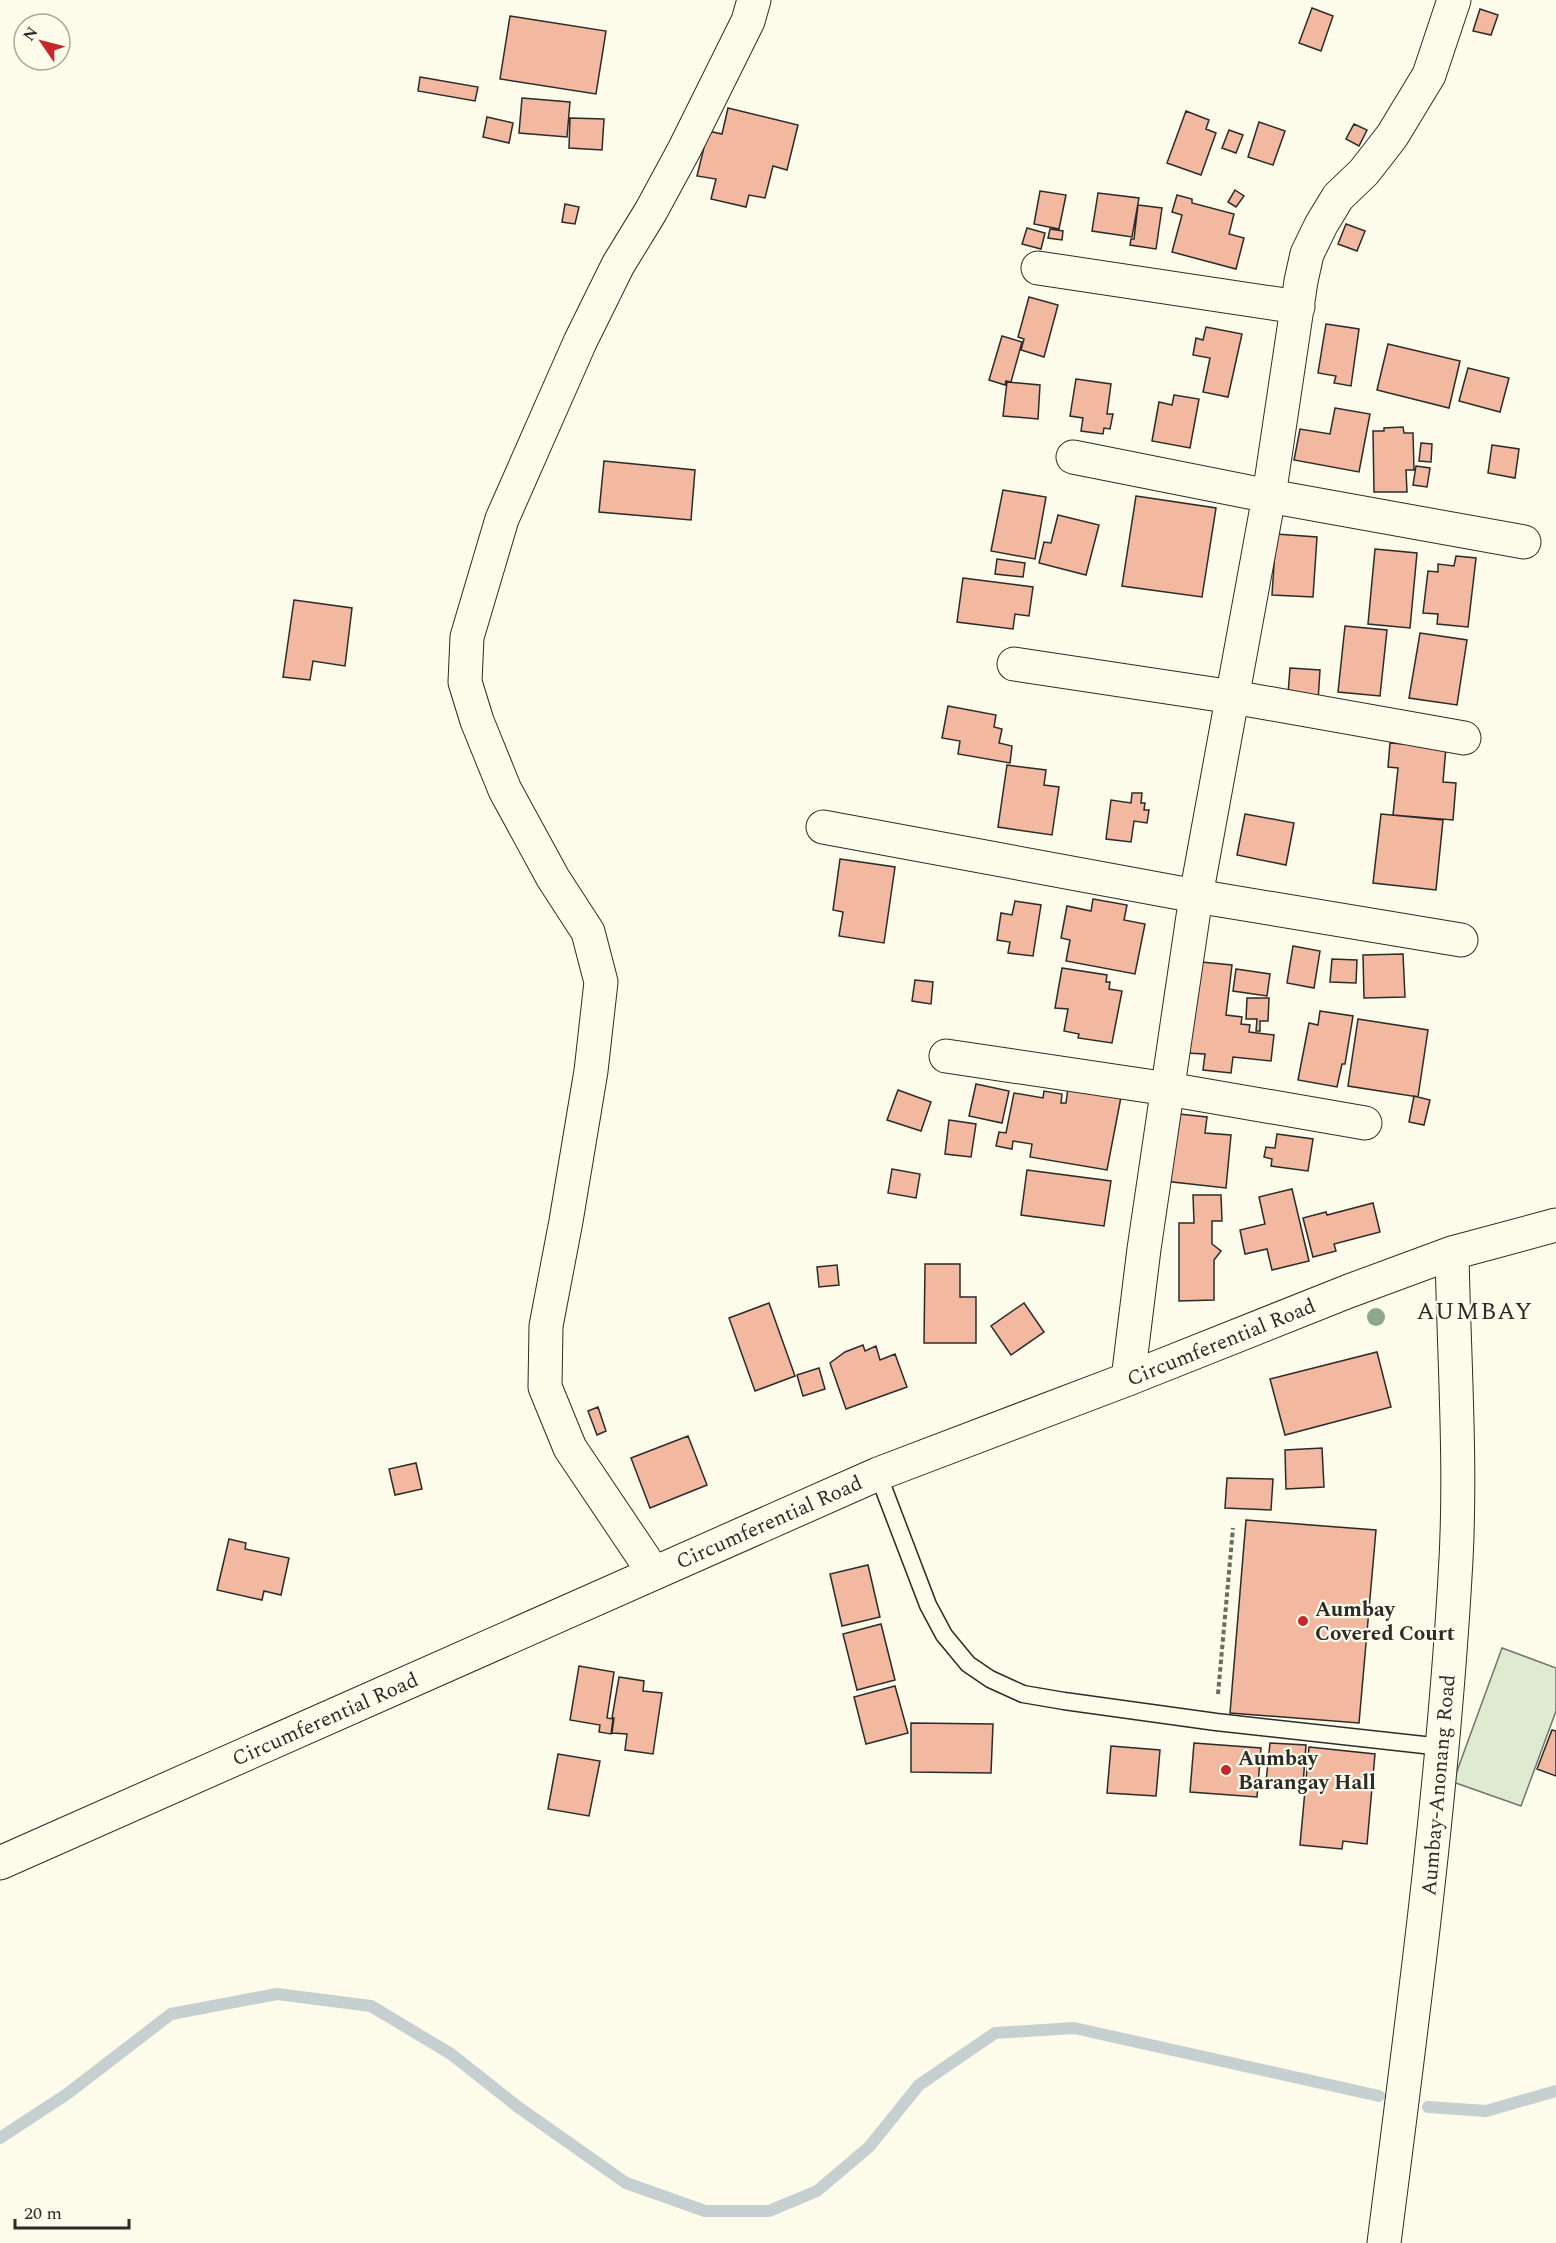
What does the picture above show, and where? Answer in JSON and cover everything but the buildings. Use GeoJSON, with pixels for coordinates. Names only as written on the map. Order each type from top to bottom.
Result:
{"type":"FeatureCollection","features":[{"type":"Feature","properties":{"kind":"street"},"geometry":{"type":"LineString","coordinates":[[654,1573],[570,1448],[545,1387],[546,1326],[591,1071],[601,982],[588,932],[553,878],[505,790],[477,721],[465,682],[466,637],[502,519],[580,342],[618,265],[651,211],[695,129],[748,21],[754,0]]}},
{"type":"Feature","properties":{"kind":"street"},"geometry":{"type":"LineString","coordinates":[[1128,1380],[1144,1249],[1196,896],[1269,496],[1308,254],[1321,225],[1338,197],[1364,172],[1392,136],[1429,75],[1454,0]]}},
{"type":"Feature","properties":{"kind":"street"},"geometry":{"type":"LineString","coordinates":[[1038,268],[1298,307]]}},
{"type":"Feature","properties":{"kind":"street"},"geometry":{"type":"LineString","coordinates":[[1073,457],[1269,496],[1524,542]]}},
{"type":"Feature","properties":{"kind":"street"},"geometry":{"type":"LineString","coordinates":[[1014,664],[1233,697],[1464,738]]}},
{"type":"Feature","properties":{"kind":"street"},"geometry":{"type":"LineString","coordinates":[[823,827],[1196,896],[1461,940]]}},
{"type":"Feature","properties":{"kind":"street"},"geometry":{"type":"LineString","coordinates":[[946,1056],[1168,1089],[1365,1123]]}},
{"type":"Feature","properties":{"kind":"street","name":"Circumferential Road"},"geometry":{"type":"LineString","coordinates":[[0,1863],[878,1474],[1128,1380],[1349,1291],[1452,1253],[1556,1225]]}},
{"type":"Feature","properties":{"kind":"street","name":"Aumbay-Anonang Road"},"geometry":{"type":"LineString","coordinates":[[1384,2243],[1429,1890],[1456,1554],[1457,1467],[1452,1253]]}},
{"type":"Feature","properties":{"kind":"lane"},"geometry":{"type":"LineString","coordinates":[[878,1474],[927,1605],[944,1635],[968,1664],[990,1679],[1023,1694],[1064,1701],[1216,1722],[1442,1747]]}},
{"type":"Feature","properties":{"kind":"path"},"geometry":{"type":"LineString","coordinates":[[1216,1722],[1233,1528]]}},
{"type":"Feature","properties":{"kind":"green space"},"geometry":{"type":"Polygon","coordinates":[[[1502,1648],[1556,1668],[1556,1711],[1521,1806],[1453,1782],[1502,1648]]]}},
{"type":"Feature","properties":{"kind":"waterway"},"geometry":{"type":"LineString","coordinates":[[0,2138],[67,2094],[171,2014],[277,1994],[371,2006],[451,2054],[518,2107],[626,2183],[705,2211],[769,2211],[817,2191],[869,2147],[919,2085],[995,2033],[1074,2028],[1379,2096]]}},
{"type":"Feature","properties":{"kind":"waterway"},"geometry":{"type":"LineString","coordinates":[[1428,2107],[1486,2111],[1556,2091]]}},
{"type":"Feature","properties":{"kind":"place","name":"Aumbay Covered Court"},"geometry":{"type":"Point","coordinates":[1303,1621]}},
{"type":"Feature","properties":{"kind":"place","name":"Aumbay Barangay Hall"},"geometry":{"type":"Point","coordinates":[1226,1770]}},
{"type":"Feature","properties":{"kind":"district","name":"AUMBAY"},"geometry":{"type":"Point","coordinates":[1475,1311]}}]}
